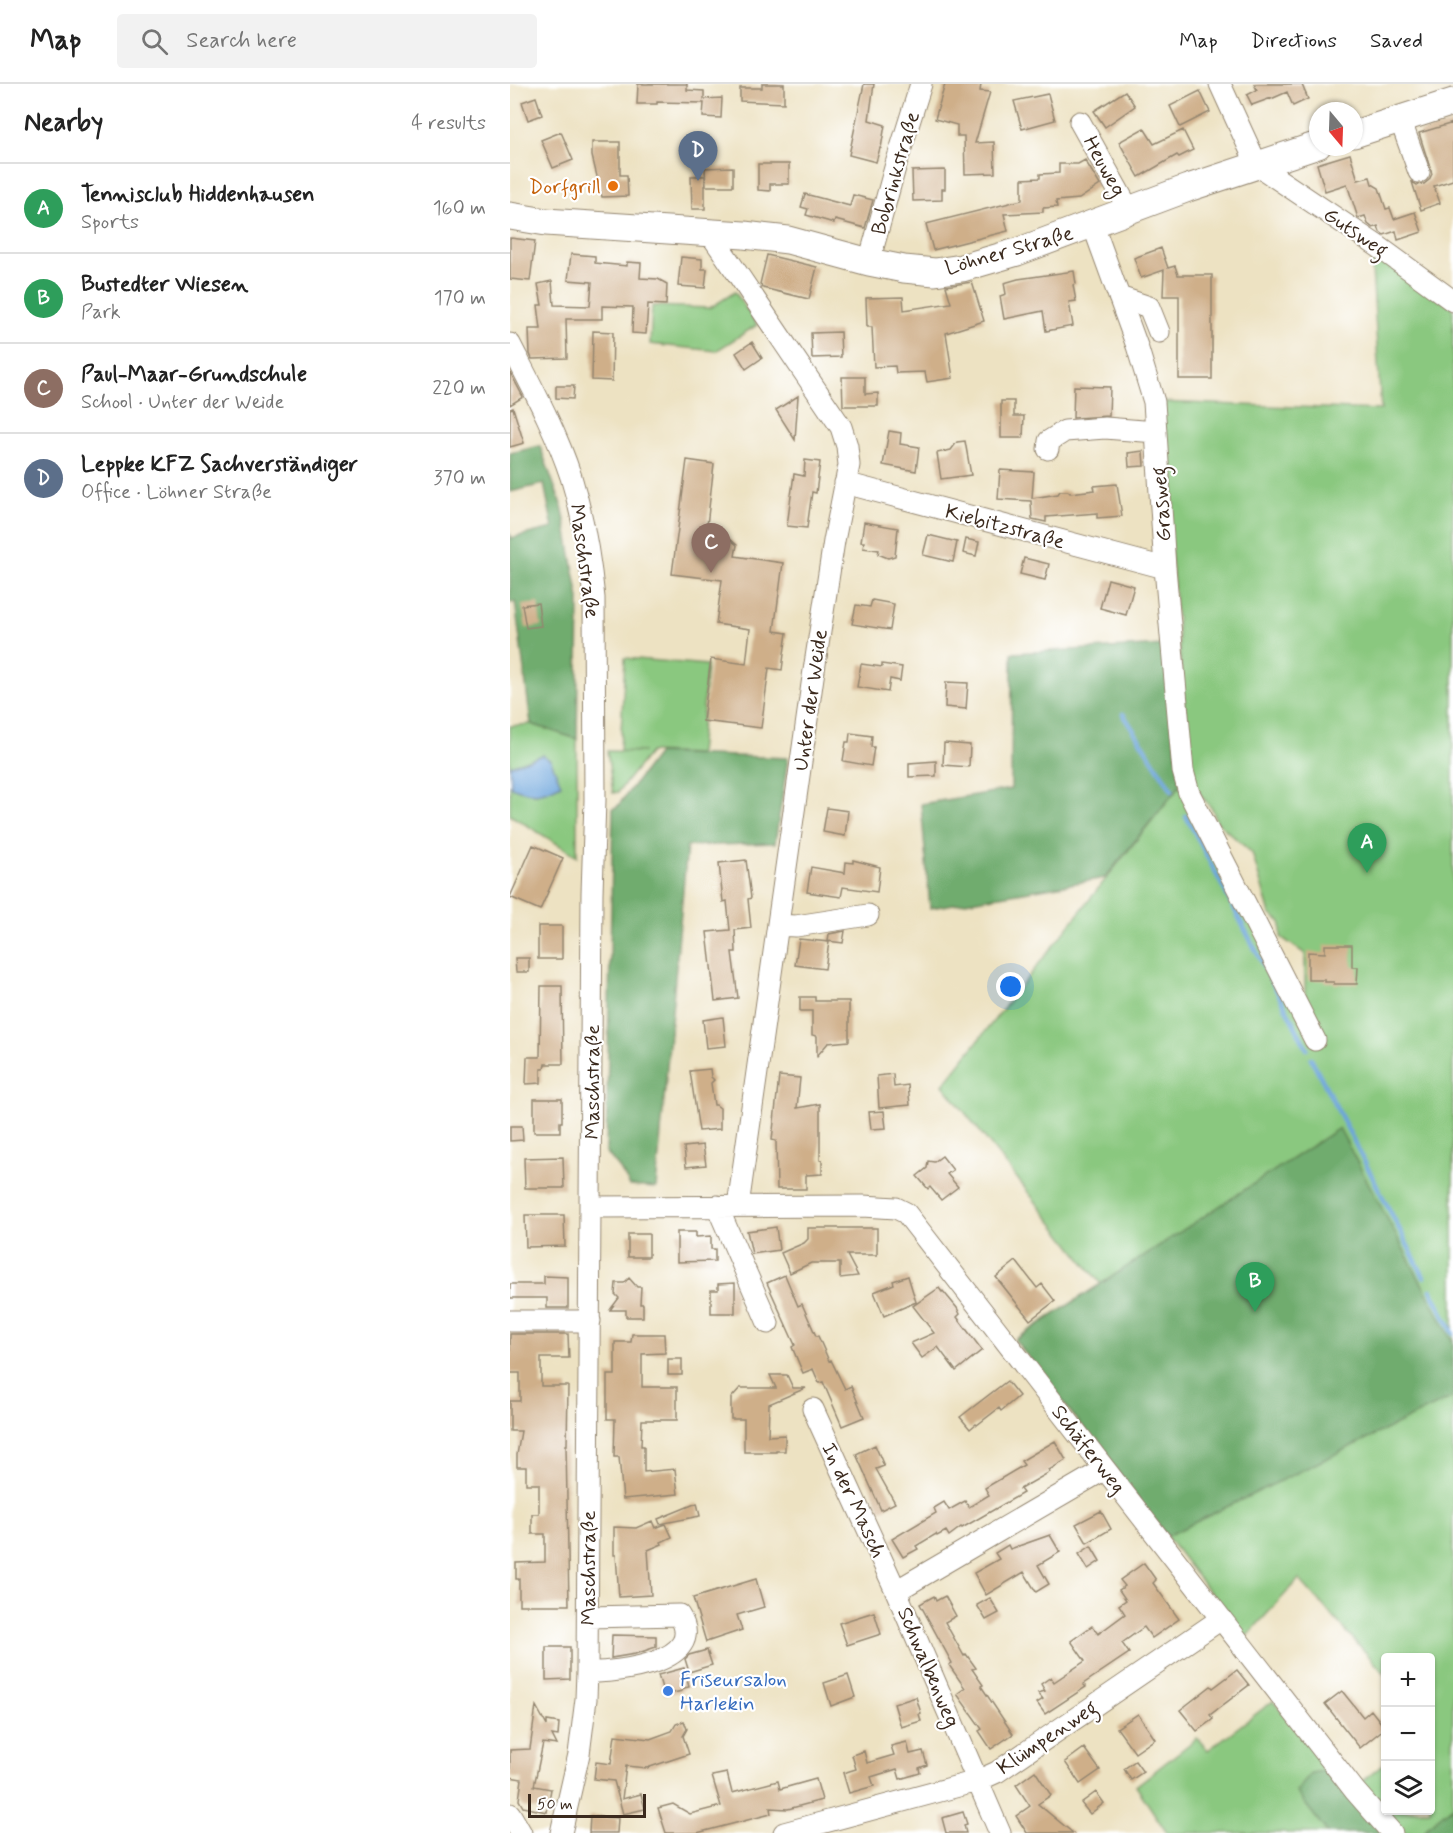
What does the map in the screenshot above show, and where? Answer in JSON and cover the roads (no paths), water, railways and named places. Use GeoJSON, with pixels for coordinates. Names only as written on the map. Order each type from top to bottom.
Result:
{"type":"FeatureCollection","features":[{"type":"Feature","properties":{"kind":"main road"},"geometry":{"type":"LineString","coordinates":[[1363,131],[1453,102]]}},
{"type":"Feature","properties":{"kind":"main road","name":"Löhner Straße"},"geometry":{"type":"LineString","coordinates":[[510,216],[546,222],[788,240],[869,262],[935,272],[962,268],[1017,252],[1188,188],[1309,149]]}},
{"type":"Feature","properties":{"kind":"main road","name":"Löhner Straße"},"geometry":{"type":"LineString","coordinates":[[510,224],[546,222]]}},
{"type":"Feature","properties":{"kind":"street","name":"Bobrinkstraße"},"geometry":{"type":"LineString","coordinates":[[869,262],[921,84]]}},
{"type":"Feature","properties":{"kind":"street"},"geometry":{"type":"LineString","coordinates":[[1220,84],[1257,165]]}},
{"type":"Feature","properties":{"kind":"street"},"geometry":{"type":"LineString","coordinates":[[1400,119],[1419,172]]}},
{"type":"Feature","properties":{"kind":"street","name":"Heuweg"},"geometry":{"type":"LineString","coordinates":[[1080,122],[1129,210]]}},
{"type":"Feature","properties":{"kind":"street","name":"Gutsweg"},"geometry":{"type":"LineString","coordinates":[[1257,165],[1379,247],[1453,301]]}},
{"type":"Feature","properties":{"kind":"street","name":"Grasweg"},"geometry":{"type":"LineString","coordinates":[[1093,225],[1137,346],[1154,402],[1165,568],[1183,771],[1189,793],[1315,1040]]}},
{"type":"Feature","properties":{"kind":"street","name":"Unter der Weide"},"geometry":{"type":"LineString","coordinates":[[710,233],[841,427],[849,465],[834,541],[813,677],[738,1206]]}},
{"type":"Feature","properties":{"kind":"street"},"geometry":{"type":"LineString","coordinates":[[1119,297],[1149,307],[1159,332]]}},
{"type":"Feature","properties":{"kind":"street","name":"Maschstraße"},"geometry":{"type":"LineString","coordinates":[[510,344],[557,440],[570,476],[578,501],[594,598],[595,800],[592,893],[587,1672],[579,1754],[561,1833]]}},
{"type":"Feature","properties":{"kind":"street"},"geometry":{"type":"LineString","coordinates":[[1048,449],[1048,441],[1065,431],[1105,428],[1156,432]]}},
{"type":"Feature","properties":{"kind":"street","name":"Kiebitzstraße"},"geometry":{"type":"LineString","coordinates":[[845,483],[1165,568]]}},
{"type":"Feature","properties":{"kind":"street"},"geometry":{"type":"LineString","coordinates":[[778,925],[796,926],[868,915]]}},
{"type":"Feature","properties":{"kind":"street"},"geometry":{"type":"LineString","coordinates":[[717,1206],[768,1323]]}},
{"type":"Feature","properties":{"kind":"street","name":"Schäferweg"},"geometry":{"type":"LineString","coordinates":[[591,1207],[863,1206],[896,1208],[906,1213],[1355,1791],[1392,1833]]}},
{"type":"Feature","properties":{"kind":"street"},"geometry":{"type":"LineString","coordinates":[[510,1321],[590,1321]]}},
{"type":"Feature","properties":{"kind":"street","name":"In der Masch"},"geometry":{"type":"LineString","coordinates":[[813,1409],[896,1591]]}},
{"type":"Feature","properties":{"kind":"street","name":"Schwalbenweg"},"geometry":{"type":"LineString","coordinates":[[1000,1833],[896,1591],[1104,1469]]}},
{"type":"Feature","properties":{"kind":"street"},"geometry":{"type":"LineString","coordinates":[[587,1672],[602,1673],[636,1668],[675,1652],[685,1641],[686,1626],[679,1615],[588,1617]]}},
{"type":"Feature","properties":{"kind":"street","name":"Klümpenweg"},"geometry":{"type":"LineString","coordinates":[[784,1833],[978,1780],[997,1772],[1221,1619]]}},
{"type":"Feature","properties":{"kind":"street"},"geometry":{"type":"LineString","coordinates":[[510,1814],[521,1833]]}},
{"type":"Feature","properties":{"kind":"water"},"geometry":{"type":"Polygon","coordinates":[[[543,755],[551,761],[561,784],[536,793],[511,787],[510,766],[543,755]]]}},
{"type":"Feature","properties":{"kind":"waterway"},"geometry":{"type":"LineString","coordinates":[[1123,714],[1172,790]]}},
{"type":"Feature","properties":{"kind":"waterway"},"geometry":{"type":"LineString","coordinates":[[1186,816],[1307,1049]]}},
{"type":"Feature","properties":{"kind":"waterway"},"geometry":{"type":"LineString","coordinates":[[1311,1058],[1424,1277]]}},
{"type":"Feature","properties":{"kind":"waterway"},"geometry":{"type":"LineString","coordinates":[[1431,1290],[1453,1333]]}},
{"type":"Feature","properties":{"kind":"place","name":"Leppke KFZ Sachverständiger"},"geometry":{"type":"Point","coordinates":[698,181]}},
{"type":"Feature","properties":{"kind":"place","name":"Dorfgrill"},"geometry":{"type":"Point","coordinates":[613,186]}},
{"type":"Feature","properties":{"kind":"place","name":"Paul-Maar-Grundschule"},"geometry":{"type":"Point","coordinates":[711,573]}},
{"type":"Feature","properties":{"kind":"place","name":"Tennisclub Hiddenhausen"},"geometry":{"type":"Point","coordinates":[1367,873]}},
{"type":"Feature","properties":{"kind":"place","name":"Bustedter Wiesen"},"geometry":{"type":"Point","coordinates":[1255,1312]}},
{"type":"Feature","properties":{"kind":"place","name":"Friseursalon Harlekin"},"geometry":{"type":"Point","coordinates":[668,1691]}}]}
